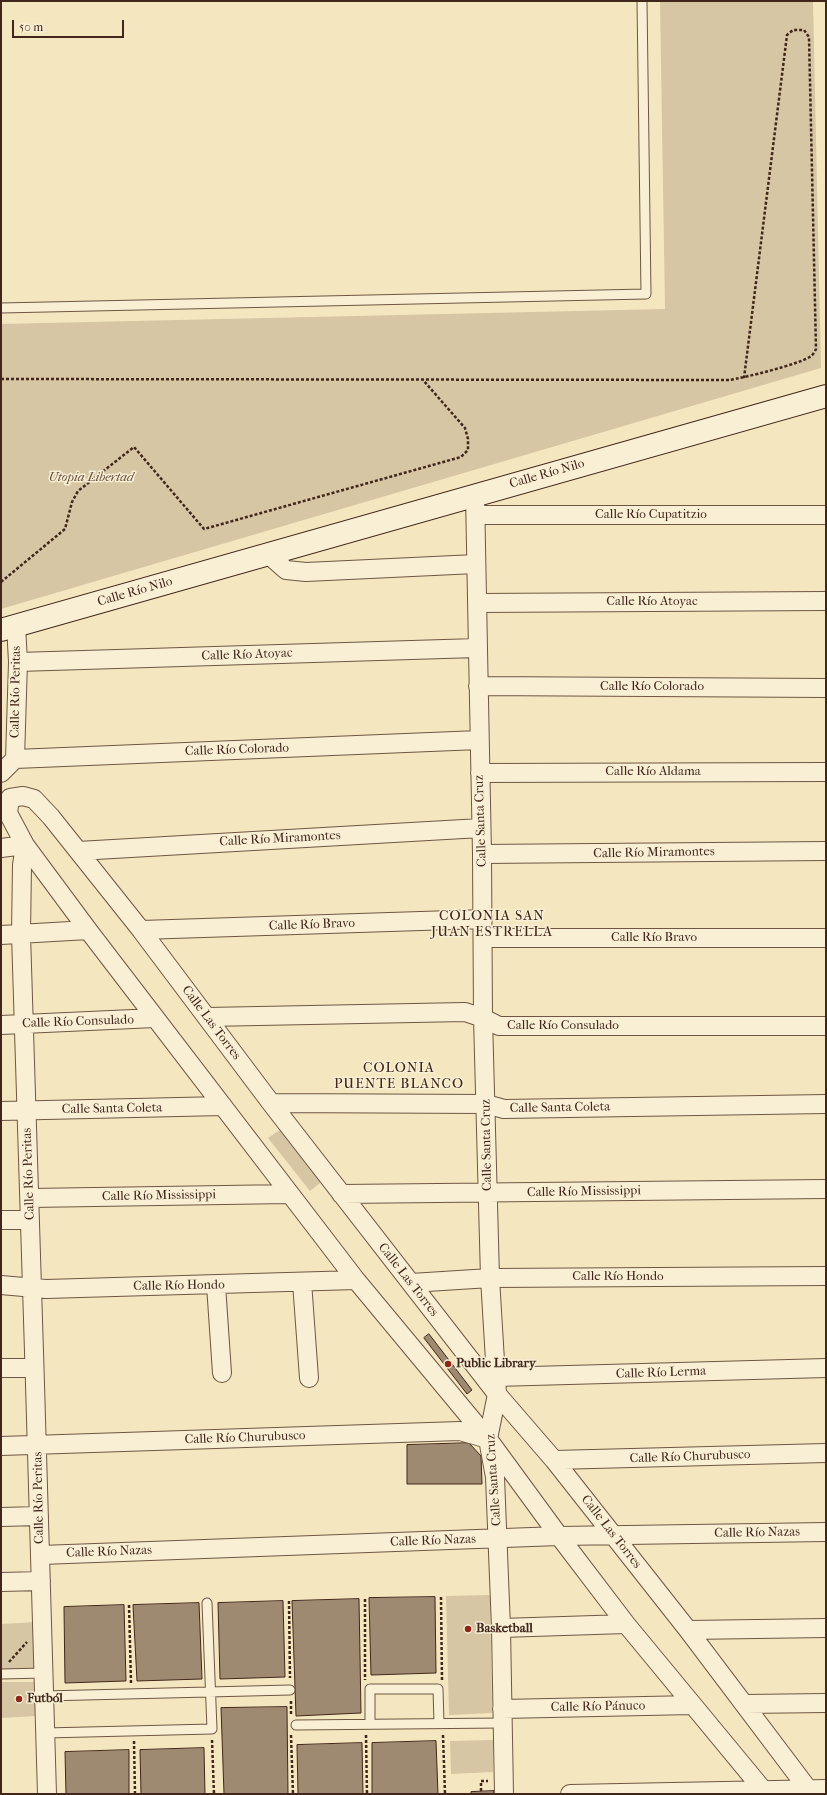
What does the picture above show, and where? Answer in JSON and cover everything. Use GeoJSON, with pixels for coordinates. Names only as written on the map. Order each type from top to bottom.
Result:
{"type":"FeatureCollection","features":[{"type":"Feature","properties":{"kind":"street","name":"Calle Río Nilo"},"geometry":{"type":"LineString","coordinates":[[9,628],[269,555],[476,505],[826,396]]}},
{"type":"Feature","properties":{"kind":"street","name":"Calle Río Cupatitzio"},"geometry":{"type":"LineString","coordinates":[[476,505],[826,515]]}},
{"type":"Feature","properties":{"kind":"street","name":"Calle Santa Cruz"},"geometry":{"type":"LineString","coordinates":[[476,505],[476,564],[478,602],[477,648],[483,919],[483,1018],[490,1278],[496,1385],[488,1439],[495,1477],[500,1628],[502,1716],[499,1787]]}},
{"type":"Feature","properties":{"kind":"street"},"geometry":{"type":"LineString","coordinates":[[269,555],[286,570],[306,572],[476,564]]}},
{"type":"Feature","properties":{"kind":"street","name":"Calle Río Atoyac"},"geometry":{"type":"LineString","coordinates":[[478,602],[826,601]]}},
{"type":"Feature","properties":{"kind":"street","name":"Calle Río Peritas"},"geometry":{"type":"LineString","coordinates":[[9,628],[18,662],[16,759]]}},
{"type":"Feature","properties":{"kind":"street","name":"Calle Río Atoyac"},"geometry":{"type":"LineString","coordinates":[[18,662],[477,648]]}},
{"type":"Feature","properties":{"kind":"street","name":"Calle Río Colorado"},"geometry":{"type":"LineString","coordinates":[[478,686],[826,688]]}},
{"type":"Feature","properties":{"kind":"street","name":"Calle Río Colorado"},"geometry":{"type":"LineString","coordinates":[[16,759],[479,740]]}},
{"type":"Feature","properties":{"kind":"street"},"geometry":{"type":"LineString","coordinates":[[1,773],[16,759]]}},
{"type":"Feature","properties":{"kind":"street","name":"Calle Río Aldama"},"geometry":{"type":"LineString","coordinates":[[480,773],[826,772]]}},
{"type":"Feature","properties":{"kind":"street"},"geometry":{"type":"LineString","coordinates":[[5,793],[8,813],[25,845],[88,930],[356,1280],[488,1439],[626,1624],[764,1790]]}},
{"type":"Feature","properties":{"kind":"street","name":"Calle Las Torres"},"geometry":{"type":"LineString","coordinates":[[5,793],[34,799],[51,817],[141,930],[271,1103],[411,1283],[496,1385],[688,1630],[808,1789]]}},
{"type":"Feature","properties":{"kind":"street","name":"Calle Río Miramontes"},"geometry":{"type":"LineString","coordinates":[[78,851],[481,828]]}},
{"type":"Feature","properties":{"kind":"street"},"geometry":{"type":"LineString","coordinates":[[1,848],[25,845]]}},
{"type":"Feature","properties":{"kind":"street","name":"Calle Río Peritas"},"geometry":{"type":"LineString","coordinates":[[25,845],[22,865],[21,934],[34,1368],[38,1446],[46,1794]]}},
{"type":"Feature","properties":{"kind":"street","name":"Calle Río Miramontes"},"geometry":{"type":"LineString","coordinates":[[482,854],[826,851]]}},
{"type":"Feature","properties":{"kind":"street","name":"Calle Río Bravo"},"geometry":{"type":"LineString","coordinates":[[141,930],[483,919]]}},
{"type":"Feature","properties":{"kind":"street"},"geometry":{"type":"LineString","coordinates":[[1,935],[88,930]]}},
{"type":"Feature","properties":{"kind":"street","name":"Calle Río Bravo"},"geometry":{"type":"LineString","coordinates":[[483,938],[826,938]]}},
{"type":"Feature","properties":{"kind":"street","name":"Calle Río Consulado"},"geometry":{"type":"LineString","coordinates":[[206,1018],[465,1012],[483,1018],[499,1026],[826,1026]]}},
{"type":"Feature","properties":{"kind":"street","name":"Calle Río Consulado"},"geometry":{"type":"LineString","coordinates":[[1,1024],[155,1018]]}},
{"type":"Feature","properties":{"kind":"street","name":"Calle Santa Coleta"},"geometry":{"type":"LineString","coordinates":[[271,1103],[486,1104],[504,1109],[826,1104]]}},
{"type":"Feature","properties":{"kind":"street","name":"Calle Santa Coleta"},"geometry":{"type":"LineString","coordinates":[[1,1111],[224,1106]]}},
{"type":"Feature","properties":{"kind":"street","name":"Calle Río Mississippi"},"geometry":{"type":"LineString","coordinates":[[342,1194],[826,1189]]}},
{"type":"Feature","properties":{"kind":"street","name":"Calle Río Mississippi"},"geometry":{"type":"LineString","coordinates":[[30,1198],[289,1194]]}},
{"type":"Feature","properties":{"kind":"street"},"geometry":{"type":"LineString","coordinates":[[1,1220],[30,1220]]}},
{"type":"Feature","properties":{"kind":"street","name":"Calle Río Hondo"},"geometry":{"type":"LineString","coordinates":[[411,1283],[490,1278],[826,1276]]}},
{"type":"Feature","properties":{"kind":"street","name":"Calle Río Hondo"},"geometry":{"type":"LineString","coordinates":[[1,1285],[32,1286],[46,1289],[356,1280]]}},
{"type":"Feature","properties":{"kind":"street"},"geometry":{"type":"LineString","coordinates":[[302,1282],[310,1378]]}},
{"type":"Feature","properties":{"kind":"street"},"geometry":{"type":"LineString","coordinates":[[216,1285],[222,1373]]}},
{"type":"Feature","properties":{"kind":"street"},"geometry":{"type":"LineString","coordinates":[[1,1368],[34,1368]]}},
{"type":"Feature","properties":{"kind":"street","name":"Calle Río Lerma"},"geometry":{"type":"LineString","coordinates":[[496,1385],[826,1368]]}},
{"type":"Feature","properties":{"kind":"street","name":"Calle Río Churubusco"},"geometry":{"type":"LineString","coordinates":[[1,1446],[38,1446],[460,1431],[488,1439]]}},
{"type":"Feature","properties":{"kind":"street","name":"Calle Río Churubusco"},"geometry":{"type":"LineString","coordinates":[[554,1460],[826,1453]]}},
{"type":"Feature","properties":{"kind":"street"},"geometry":{"type":"LineString","coordinates":[[1,1517],[39,1516]]}},
{"type":"Feature","properties":{"kind":"street","name":"Calle Río Nazas"},"geometry":{"type":"LineString","coordinates":[[41,1555],[559,1536],[826,1532]]}},
{"type":"Feature","properties":{"kind":"street"},"geometry":{"type":"LineString","coordinates":[[1,1582],[41,1581]]}},
{"type":"Feature","properties":{"kind":"street"},"geometry":{"type":"LineString","coordinates":[[500,1628],[626,1624]]}},
{"type":"Feature","properties":{"kind":"street"},"geometry":{"type":"LineString","coordinates":[[688,1630],[826,1628]]}},
{"type":"Feature","properties":{"kind":"street"},"geometry":{"type":"LineString","coordinates":[[745,1704],[826,1703]]}},
{"type":"Feature","properties":{"kind":"street","name":"Calle Río Pánuco"},"geometry":{"type":"LineString","coordinates":[[502,1716],[693,1705]]}},
{"type":"Feature","properties":{"kind":"street"},"geometry":{"type":"LineString","coordinates":[[570,1794],[826,1789]]}},
{"type":"Feature","properties":{"kind":"lane"},"geometry":{"type":"LineString","coordinates":[[1,308],[646,294],[642,1]]}},
{"type":"Feature","properties":{"kind":"lane"},"geometry":{"type":"LineString","coordinates":[[45,1733],[212,1729],[207,1603]]}},
{"type":"Feature","properties":{"kind":"lane"},"geometry":{"type":"LineString","coordinates":[[1,1674],[44,1673]]}},
{"type":"Feature","properties":{"kind":"lane"},"geometry":{"type":"LineString","coordinates":[[368,1724],[370,1689],[438,1688],[440,1724]]}},
{"type":"Feature","properties":{"kind":"lane"},"geometry":{"type":"LineString","coordinates":[[44,1696],[290,1690]]}},
{"type":"Feature","properties":{"kind":"lane"},"geometry":{"type":"LineString","coordinates":[[296,1725],[440,1724],[502,1716]]}},
{"type":"Feature","properties":{"kind":"path"},"geometry":{"type":"LineString","coordinates":[[1,379],[729,380],[744,378],[801,361],[811,356],[816,349],[810,37],[804,30],[794,30],[787,35],[744,378]]}},
{"type":"Feature","properties":{"kind":"path"},"geometry":{"type":"LineString","coordinates":[[1,582],[65,529],[72,502],[78,491],[134,447],[204,529],[461,457],[468,450],[468,439],[465,428],[422,380]]}},
{"type":"Feature","properties":{"kind":"path"},"geometry":{"type":"LineString","coordinates":[[440,1596],[442,1688]]}},
{"type":"Feature","properties":{"kind":"path"},"geometry":{"type":"LineString","coordinates":[[365,1599],[365,1682]]}},
{"type":"Feature","properties":{"kind":"path"},"geometry":{"type":"LineString","coordinates":[[129,1605],[131,1694]]}},
{"type":"Feature","properties":{"kind":"path"},"geometry":{"type":"LineString","coordinates":[[6,1665],[42,1625]]}},
{"type":"Feature","properties":{"kind":"path"},"geometry":{"type":"LineString","coordinates":[[368,1724],[368,1794]]}},
{"type":"Feature","properties":{"kind":"path"},"geometry":{"type":"LineString","coordinates":[[440,1724],[445,1794]]}},
{"type":"Feature","properties":{"kind":"path"},"geometry":{"type":"LineString","coordinates":[[212,1729],[214,1794]]}},
{"type":"Feature","properties":{"kind":"path"},"geometry":{"type":"LineString","coordinates":[[134,1731],[135,1794]]}},
{"type":"Feature","properties":{"kind":"path"},"geometry":{"type":"LineString","coordinates":[[481,1791],[481,1781],[499,1787]]}},
{"type":"Feature","properties":{"kind":"green space","name":"Utopia Libertad"},"geometry":{"type":"Polygon","coordinates":[[[660,1],[813,1],[821,368],[1,609],[1,324],[665,309],[660,1]]]}},
{"type":"Feature","properties":{"kind":"green space"},"geometry":{"type":"Polygon","coordinates":[[[284,1127],[325,1179],[310,1191],[268,1138],[284,1127]]]}},
{"type":"Feature","properties":{"kind":"green space"},"geometry":{"type":"Polygon","coordinates":[[[490,1595],[492,1713],[449,1715],[446,1596],[490,1595]]]}},
{"type":"Feature","properties":{"kind":"green space"},"geometry":{"type":"Polygon","coordinates":[[[37,1622],[38,1671],[1,1671],[1,1624],[37,1622]]]}},
{"type":"Feature","properties":{"kind":"green space","name":"Futból"},"geometry":{"type":"Polygon","coordinates":[[[1,1682],[36,1682],[37,1716],[1,1718],[1,1682]]]}},
{"type":"Feature","properties":{"kind":"green space"},"geometry":{"type":"Polygon","coordinates":[[[493,1740],[493,1772],[451,1774],[450,1741],[493,1740]]]}},
{"type":"Feature","properties":{"kind":"building","name":"Public Library"},"geometry":{"type":"Polygon","coordinates":[[[429,1334],[472,1390],[467,1394],[424,1338],[429,1334]]]}},
{"type":"Feature","properties":{"kind":"building"},"geometry":{"type":"Polygon","coordinates":[[[469,1443],[481,1456],[482,1484],[407,1484],[407,1445],[469,1443]]]}},
{"type":"Feature","properties":{"kind":"building"},"geometry":{"type":"Polygon","coordinates":[[[435,1597],[436,1673],[371,1675],[369,1598],[435,1597]]]}},
{"type":"Feature","properties":{"kind":"building"},"geometry":{"type":"Polygon","coordinates":[[[359,1599],[361,1713],[296,1716],[292,1601],[359,1599]]]}},
{"type":"Feature","properties":{"kind":"building"},"geometry":{"type":"Polygon","coordinates":[[[283,1601],[285,1677],[220,1679],[218,1603],[283,1601]]]}},
{"type":"Feature","properties":{"kind":"building"},"geometry":{"type":"Polygon","coordinates":[[[199,1603],[202,1679],[137,1681],[133,1605],[199,1603]]]}},
{"type":"Feature","properties":{"kind":"building"},"geometry":{"type":"Polygon","coordinates":[[[124,1605],[126,1681],[65,1683],[64,1607],[124,1605]]]}},
{"type":"Feature","properties":{"kind":"building"},"geometry":{"type":"Polygon","coordinates":[[[287,1707],[288,1794],[224,1794],[221,1708],[287,1707]]]}},
{"type":"Feature","properties":{"kind":"building"},"geometry":{"type":"Polygon","coordinates":[[[436,1741],[438,1794],[372,1794],[372,1743],[436,1741]]]}},
{"type":"Feature","properties":{"kind":"building"},"geometry":{"type":"Polygon","coordinates":[[[362,1743],[363,1794],[298,1794],[297,1745],[362,1743]]]}},
{"type":"Feature","properties":{"kind":"building"},"geometry":{"type":"Polygon","coordinates":[[[204,1748],[205,1794],[141,1794],[140,1750],[204,1748]]]}},
{"type":"Feature","properties":{"kind":"building"},"geometry":{"type":"Polygon","coordinates":[[[129,1750],[129,1794],[66,1794],[65,1752],[129,1750]]]}},
{"type":"Feature","properties":{"kind":"building"},"geometry":{"type":"Polygon","coordinates":[[[494,1791],[494,1794],[471,1794],[471,1792],[494,1791]]]}},
{"type":"Feature","properties":{"kind":"place","name":"Public Library"},"geometry":{"type":"Point","coordinates":[448,1364]}},
{"type":"Feature","properties":{"kind":"place","name":"Basketball"},"geometry":{"type":"Point","coordinates":[468,1629]}},
{"type":"Feature","properties":{"kind":"place","name":"Futból"},"geometry":{"type":"Point","coordinates":[19,1699]}},
{"type":"Feature","properties":{"kind":"district","name":"COLONIA SAN JUAN ESTRELLA"},"geometry":{"type":"Point","coordinates":[492,926]}},
{"type":"Feature","properties":{"kind":"district","name":"COLONIA PUENTE BLANCO"},"geometry":{"type":"Point","coordinates":[399,1078]}}]}
